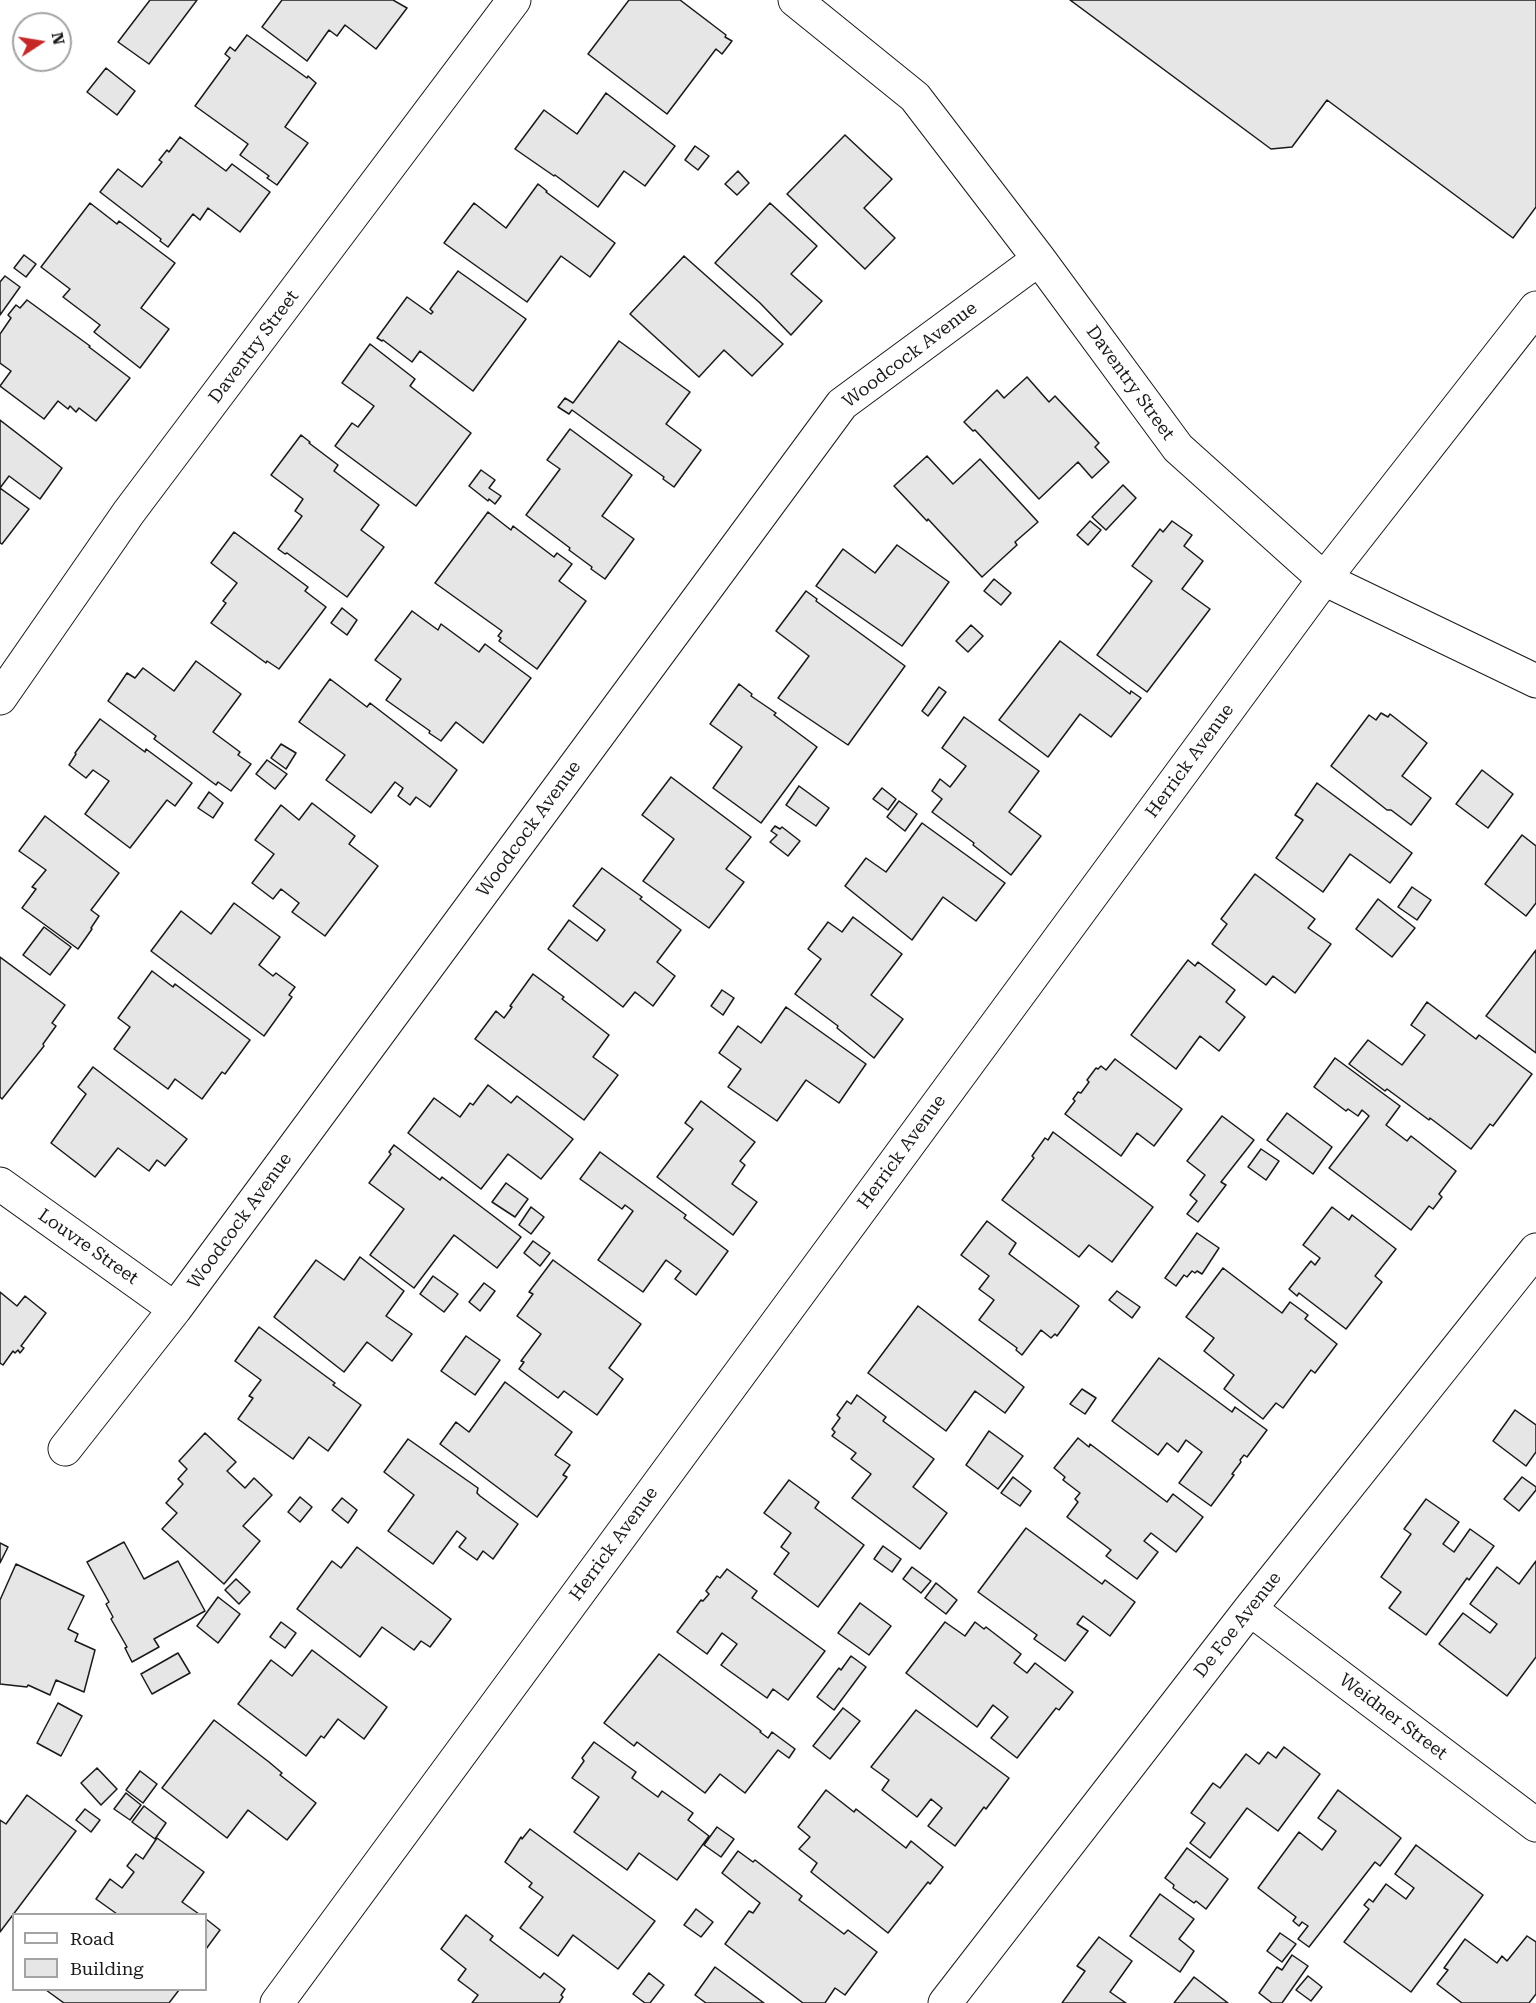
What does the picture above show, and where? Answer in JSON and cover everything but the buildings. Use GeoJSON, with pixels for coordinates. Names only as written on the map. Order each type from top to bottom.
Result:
{"type":"FeatureCollection","features":[{"type":"Feature","properties":{"kind":"street","name":"Daventry Street"},"geometry":{"type":"LineString","coordinates":[[0,698],[136,503],[514,0]]}},
{"type":"Feature","properties":{"kind":"street","name":"Daventry Street"},"geometry":{"type":"LineString","coordinates":[[795,0],[915,97],[1040,259],[1178,448],[1324,579],[1536,681]]}},
{"type":"Feature","properties":{"kind":"street","name":"Woodcock Avenue"},"geometry":{"type":"LineString","coordinates":[[65,1449],[175,1309],[842,404],[1040,259]]}},
{"type":"Feature","properties":{"kind":"street","name":"Herrick Avenue"},"geometry":{"type":"LineString","coordinates":[[277,2003],[1324,579],[1536,308]]}},
{"type":"Feature","properties":{"kind":"street","name":"Louvre Street"},"geometry":{"type":"LineString","coordinates":[[0,1184],[175,1309]]}},
{"type":"Feature","properties":{"kind":"street","name":"De Foe Avenue"},"geometry":{"type":"LineString","coordinates":[[945,2003],[1250,1609],[1536,1250]]}},
{"type":"Feature","properties":{"kind":"street","name":"Weidner Street"},"geometry":{"type":"LineString","coordinates":[[1250,1609],[1536,1825]]}}]}
